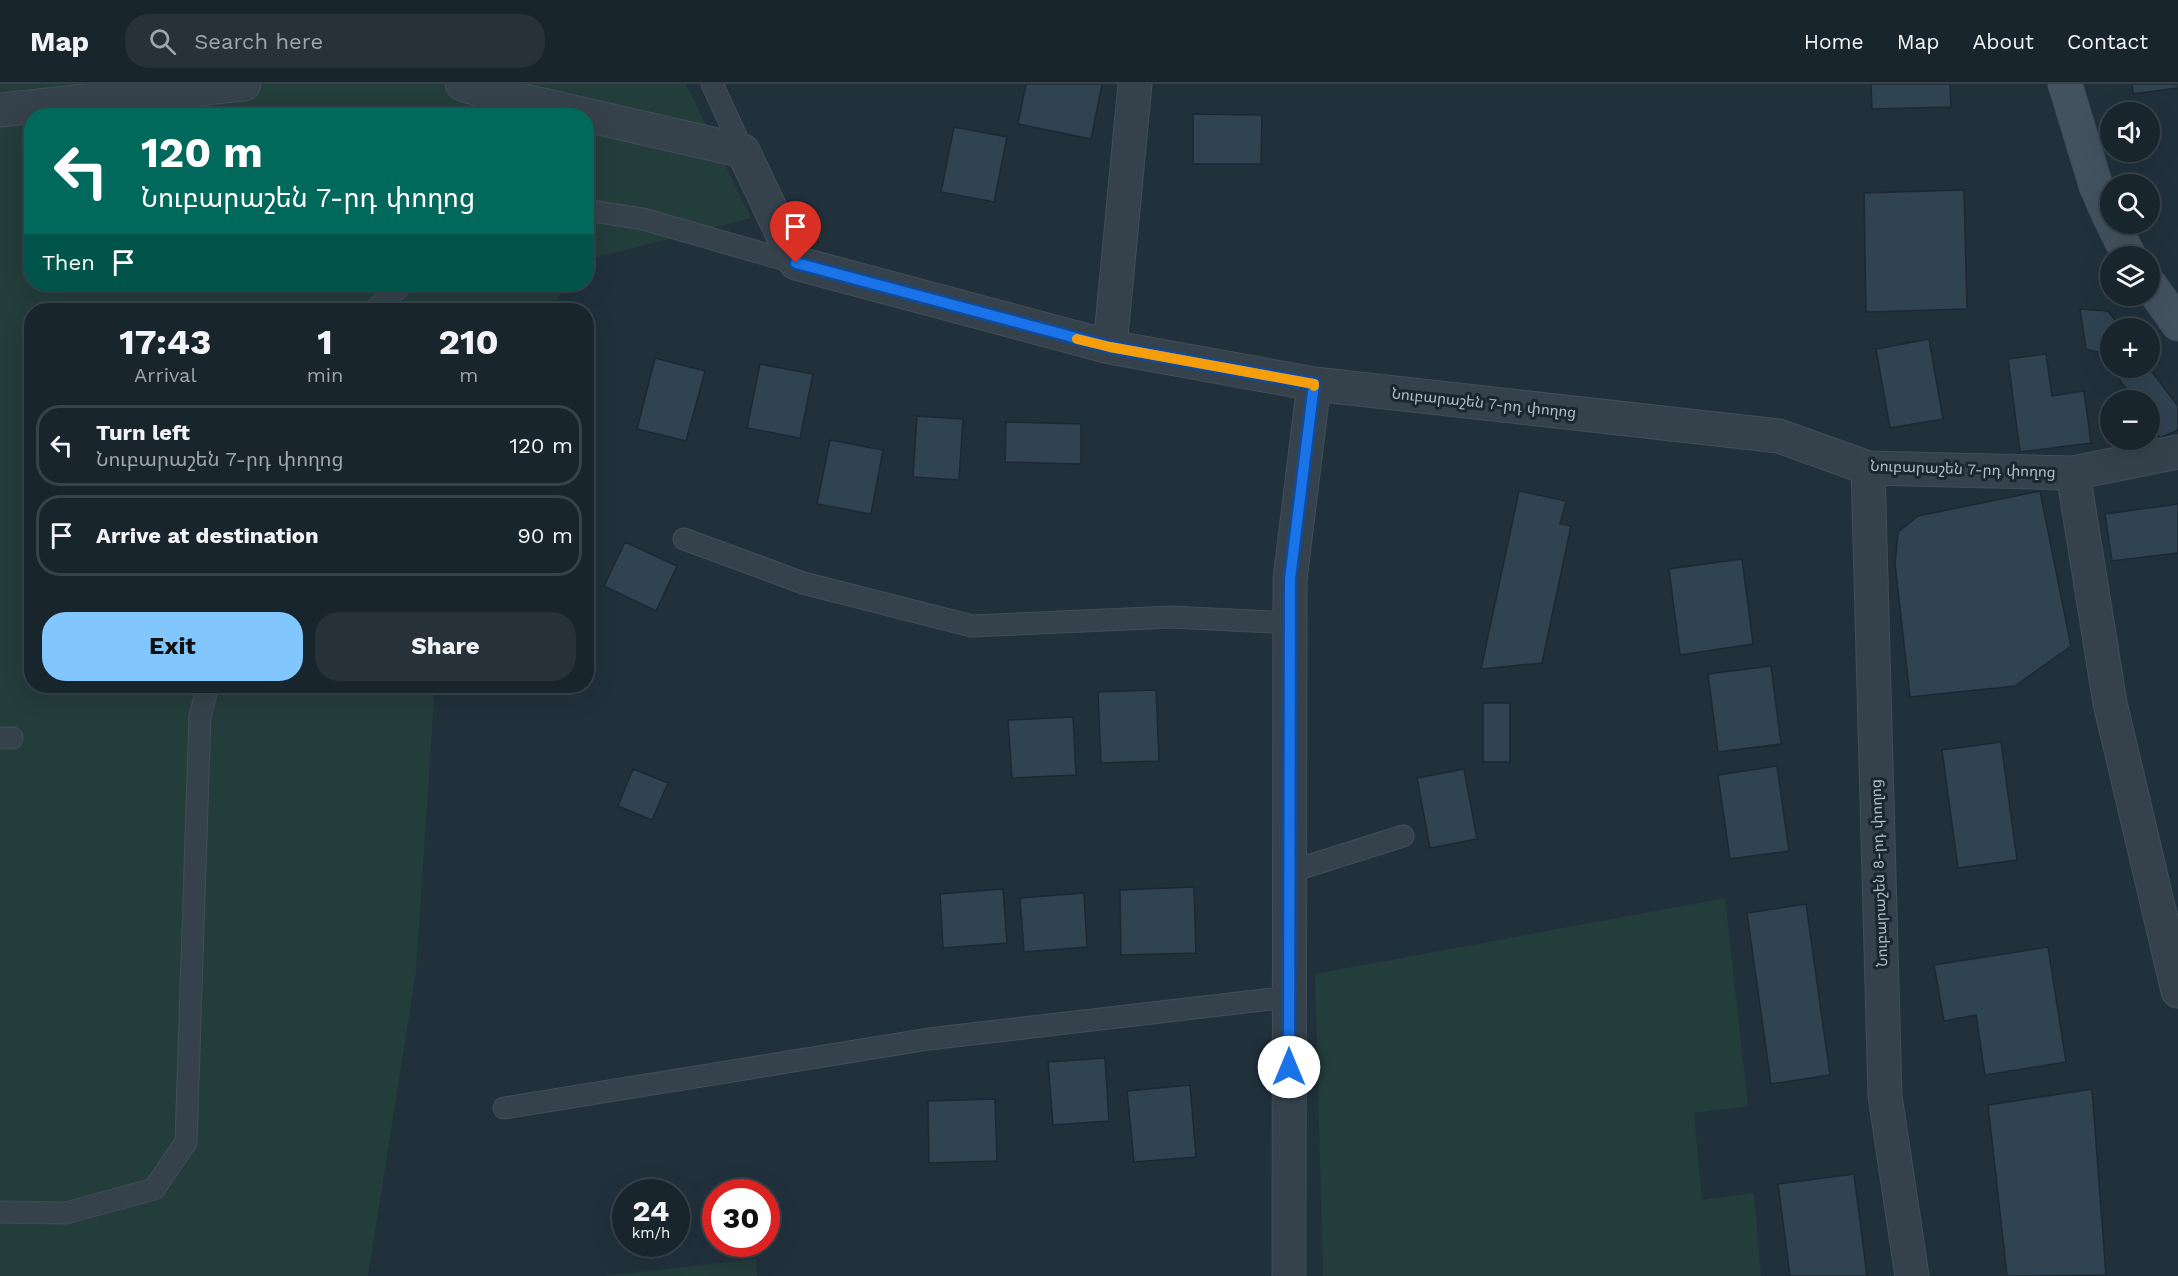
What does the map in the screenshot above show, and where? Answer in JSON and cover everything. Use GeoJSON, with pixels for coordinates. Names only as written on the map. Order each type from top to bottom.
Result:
{"type":"FeatureCollection","features":[{"type":"Feature","properties":{"kind":"main road"},"geometry":{"type":"LineString","coordinates":[[2065,84],[2100,195]]}},
{"type":"Feature","properties":{"kind":"main road"},"geometry":{"type":"LineString","coordinates":[[2160,299],[2178,324]]}},
{"type":"Feature","properties":{"kind":"street"},"geometry":{"type":"LineString","coordinates":[[0,110],[117,91],[244,84]]}},
{"type":"Feature","properties":{"kind":"street"},"geometry":{"type":"LineString","coordinates":[[1110,347],[1135,84]]}},
{"type":"Feature","properties":{"kind":"street"},"geometry":{"type":"LineString","coordinates":[[480,87],[566,108]]}},
{"type":"Feature","properties":{"kind":"street"},"geometry":{"type":"LineString","coordinates":[[594,115],[743,151],[796,263]]}},
{"type":"Feature","properties":{"kind":"street","name":"Նուբարաշեն 7-րդ փողոց"},"geometry":{"type":"LineString","coordinates":[[796,263],[1110,347],[1314,384],[1779,436],[1868,468],[2073,473],[2178,452]]}},
{"type":"Feature","properties":{"kind":"street"},"geometry":{"type":"LineString","coordinates":[[1289,1276],[1290,579],[1314,384]]}},
{"type":"Feature","properties":{"kind":"street","name":"Նուբարաշեն 8-րդ փողոց"},"geometry":{"type":"LineString","coordinates":[[1868,468],[1886,1096],[1912,1276]]}},
{"type":"Feature","properties":{"kind":"street"},"geometry":{"type":"LineString","coordinates":[[2073,473],[2110,703],[2178,991]]}},
{"type":"Feature","properties":{"kind":"lane"},"geometry":{"type":"LineString","coordinates":[[712,84],[743,151]]}},
{"type":"Feature","properties":{"kind":"lane"},"geometry":{"type":"LineString","coordinates":[[594,211],[643,219],[796,263]]}},
{"type":"Feature","properties":{"kind":"lane"},"geometry":{"type":"LineString","coordinates":[[382,303],[395,291]]}},
{"type":"Feature","properties":{"kind":"lane"},"geometry":{"type":"LineString","coordinates":[[684,539],[803,583],[972,626],[1171,617],[1290,623]]}},
{"type":"Feature","properties":{"kind":"lane"},"geometry":{"type":"LineString","coordinates":[[0,1212],[66,1213],[154,1189],[186,1142],[200,716],[206,693]]}},
{"type":"Feature","properties":{"kind":"lane"},"geometry":{"type":"LineString","coordinates":[[1289,872],[1403,836]]}},
{"type":"Feature","properties":{"kind":"lane"},"geometry":{"type":"LineString","coordinates":[[504,1108],[929,1039],[1289,997]]}},
{"type":"Feature","properties":{"kind":"green space"},"geometry":{"type":"Polygon","coordinates":[[[0,84],[686,84],[751,218],[594,258],[594,108],[24,108],[24,291],[562,291],[556,303],[24,303],[24,693],[435,693],[416,971],[368,1276],[0,1276],[0,84]]]}},
{"type":"Feature","properties":{"kind":"green space"},"geometry":{"type":"Polygon","coordinates":[[[1725,898],[1748,1106],[1694,1113],[1702,1200],[1754,1193],[1761,1276],[1323,1276],[1315,974],[1725,898]]]}},
{"type":"Feature","properties":{"kind":"green space"},"geometry":{"type":"Polygon","coordinates":[[[756,1259],[757,1276],[605,1276],[756,1259]]]}},
{"type":"Feature","properties":{"kind":"building"},"geometry":{"type":"Polygon","coordinates":[[[1026,84],[1102,84],[1091,139],[1018,124],[1026,84]]]}},
{"type":"Feature","properties":{"kind":"building"},"geometry":{"type":"Polygon","coordinates":[[[1871,84],[1950,84],[1951,107],[1872,109],[1871,84]]]}},
{"type":"Feature","properties":{"kind":"building"},"geometry":{"type":"Polygon","coordinates":[[[2132,84],[2178,84],[2178,88],[2133,94],[2132,84]]]}},
{"type":"Feature","properties":{"kind":"building"},"geometry":{"type":"Polygon","coordinates":[[[1193,114],[1262,115],[1261,164],[1193,164],[1193,114]]]}},
{"type":"Feature","properties":{"kind":"building"},"geometry":{"type":"Polygon","coordinates":[[[954,127],[1007,137],[994,202],[941,192],[954,127]]]}},
{"type":"Feature","properties":{"kind":"building"},"geometry":{"type":"Polygon","coordinates":[[[1964,190],[1967,309],[1866,312],[1864,193],[1964,190]]]}},
{"type":"Feature","properties":{"kind":"building"},"geometry":{"type":"Polygon","coordinates":[[[2080,309],[2108,311],[2113,318],[2100,318],[2100,353],[2086,349],[2080,309]]]}},
{"type":"Feature","properties":{"kind":"building"},"geometry":{"type":"Polygon","coordinates":[[[1929,339],[1943,419],[1890,428],[1876,349],[1929,339]]]}},
{"type":"Feature","properties":{"kind":"building"},"geometry":{"type":"Polygon","coordinates":[[[2046,354],[2052,396],[2084,391],[2091,443],[2020,452],[2008,359],[2046,354]]]}},
{"type":"Feature","properties":{"kind":"building"},"geometry":{"type":"Polygon","coordinates":[[[655,358],[705,371],[686,441],[637,429],[655,358]]]}},
{"type":"Feature","properties":{"kind":"building"},"geometry":{"type":"Polygon","coordinates":[[[760,364],[813,374],[800,438],[747,428],[760,364]]]}},
{"type":"Feature","properties":{"kind":"building"},"geometry":{"type":"Polygon","coordinates":[[[2118,378],[2157,378],[2178,406],[2178,430],[2160,438],[2160,390],[2127,390],[2118,378]]]}},
{"type":"Feature","properties":{"kind":"building"},"geometry":{"type":"Polygon","coordinates":[[[917,416],[963,419],[959,480],[913,477],[917,416]]]}},
{"type":"Feature","properties":{"kind":"building"},"geometry":{"type":"Polygon","coordinates":[[[1006,422],[1081,424],[1081,464],[1005,462],[1006,422]]]}},
{"type":"Feature","properties":{"kind":"building"},"geometry":{"type":"Polygon","coordinates":[[[830,440],[883,450],[871,514],[817,504],[830,440]]]}},
{"type":"Feature","properties":{"kind":"building"},"geometry":{"type":"Polygon","coordinates":[[[1519,491],[1566,501],[1560,524],[1571,526],[1542,663],[1481,669],[1519,491]]]}},
{"type":"Feature","properties":{"kind":"building"},"geometry":{"type":"Polygon","coordinates":[[[2040,491],[2071,646],[2015,686],[1910,697],[1895,564],[1898,532],[1918,516],[2040,491]]]}},
{"type":"Feature","properties":{"kind":"building"},"geometry":{"type":"Polygon","coordinates":[[[2178,504],[2178,553],[2112,561],[2105,514],[2178,504]]]}},
{"type":"Feature","properties":{"kind":"building"},"geometry":{"type":"Polygon","coordinates":[[[625,542],[677,566],[656,611],[604,586],[625,542]]]}},
{"type":"Feature","properties":{"kind":"building"},"geometry":{"type":"Polygon","coordinates":[[[1742,559],[1753,644],[1680,655],[1669,569],[1742,559]]]}},
{"type":"Feature","properties":{"kind":"building"},"geometry":{"type":"Polygon","coordinates":[[[1771,666],[1781,744],[1718,752],[1708,674],[1771,666]]]}},
{"type":"Feature","properties":{"kind":"building"},"geometry":{"type":"Polygon","coordinates":[[[1156,690],[1159,761],[1101,763],[1098,692],[1156,690]]]}},
{"type":"Feature","properties":{"kind":"building"},"geometry":{"type":"Polygon","coordinates":[[[1483,703],[1510,703],[1510,762],[1483,762],[1483,703]]]}},
{"type":"Feature","properties":{"kind":"building"},"geometry":{"type":"Polygon","coordinates":[[[1073,717],[1076,775],[1012,778],[1008,720],[1073,717]]]}},
{"type":"Feature","properties":{"kind":"building"},"geometry":{"type":"Polygon","coordinates":[[[2001,742],[2017,860],[1958,868],[1942,750],[2001,742]]]}},
{"type":"Feature","properties":{"kind":"building"},"geometry":{"type":"Polygon","coordinates":[[[1777,766],[1789,851],[1730,859],[1718,775],[1777,766]]]}},
{"type":"Feature","properties":{"kind":"building"},"geometry":{"type":"Polygon","coordinates":[[[633,769],[668,783],[652,820],[618,806],[633,769]]]}},
{"type":"Feature","properties":{"kind":"building"},"geometry":{"type":"Polygon","coordinates":[[[1464,769],[1477,839],[1430,848],[1417,778],[1464,769]]]}},
{"type":"Feature","properties":{"kind":"building"},"geometry":{"type":"Polygon","coordinates":[[[1194,887],[1196,953],[1121,955],[1120,890],[1194,887]]]}},
{"type":"Feature","properties":{"kind":"building"},"geometry":{"type":"Polygon","coordinates":[[[1003,889],[1007,943],[943,948],[940,894],[1003,889]]]}},
{"type":"Feature","properties":{"kind":"building"},"geometry":{"type":"Polygon","coordinates":[[[1084,893],[1087,947],[1024,952],[1020,898],[1084,893]]]}},
{"type":"Feature","properties":{"kind":"building"},"geometry":{"type":"Polygon","coordinates":[[[1806,904],[1830,1075],[1771,1084],[1747,913],[1806,904]]]}},
{"type":"Feature","properties":{"kind":"building"},"geometry":{"type":"Polygon","coordinates":[[[2048,947],[2066,1062],[1985,1075],[1976,1015],[1944,1021],[1934,965],[2048,947]]]}},
{"type":"Feature","properties":{"kind":"building"},"geometry":{"type":"Polygon","coordinates":[[[1105,1058],[1109,1121],[1053,1125],[1048,1062],[1105,1058]]]}},
{"type":"Feature","properties":{"kind":"building"},"geometry":{"type":"Polygon","coordinates":[[[1190,1085],[1196,1157],[1134,1162],[1127,1091],[1190,1085]]]}},
{"type":"Feature","properties":{"kind":"building"},"geometry":{"type":"Polygon","coordinates":[[[2092,1089],[2106,1275],[2007,1276],[1988,1105],[2092,1089]]]}},
{"type":"Feature","properties":{"kind":"building"},"geometry":{"type":"Polygon","coordinates":[[[995,1099],[997,1161],[929,1163],[928,1101],[995,1099]]]}},
{"type":"Feature","properties":{"kind":"building"},"geometry":{"type":"Polygon","coordinates":[[[1854,1174],[1867,1276],[1790,1276],[1778,1184],[1854,1174]]]}},
{"type":"Feature","properties":{"kind":"slow traffic"},"geometry":{"type":"LineString","coordinates":[[1077,339],[1314,384],[1314,386]]}},
{"type":"Feature","properties":{"kind":"route"},"geometry":{"type":"LineString","coordinates":[[796,263],[1110,347],[1314,384],[1290,579],[1289,1067]]}}]}
